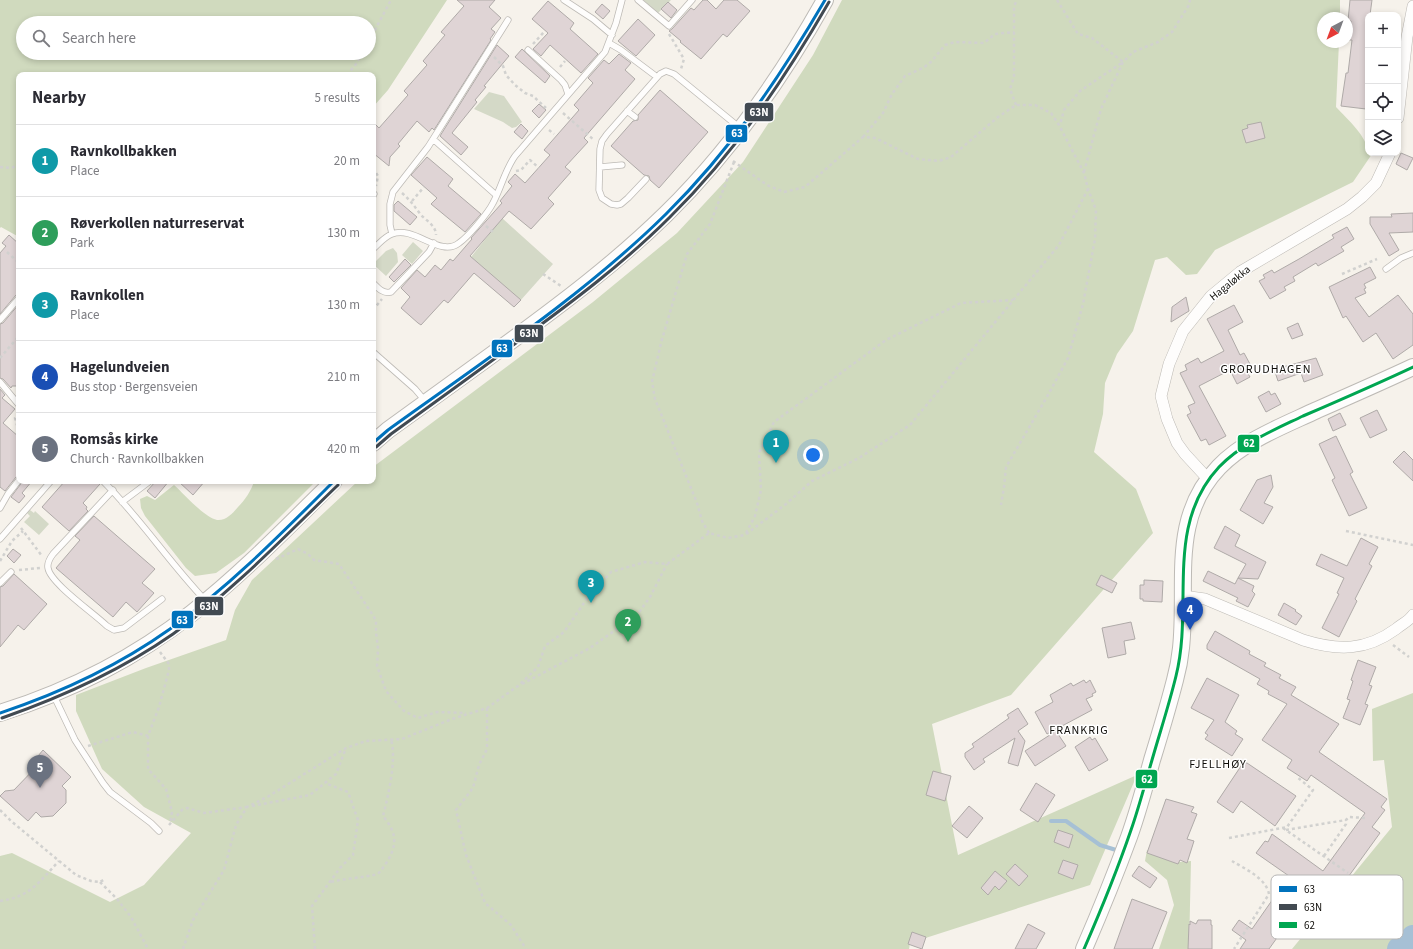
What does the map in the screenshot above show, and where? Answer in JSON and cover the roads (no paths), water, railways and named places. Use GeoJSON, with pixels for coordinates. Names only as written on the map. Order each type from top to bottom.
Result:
{"type":"FeatureCollection","features":[{"type":"Feature","properties":{"kind":"street"},"geometry":{"type":"LineString","coordinates":[[376,441],[573,294],[621,255],[656,223],[690,188],[741,128],[787,63],[825,0]]}},
{"type":"Feature","properties":{"kind":"street"},"geometry":{"type":"LineString","coordinates":[[1401,98],[1413,6]]}},
{"type":"Feature","properties":{"kind":"street","name":"Hagaløkka"},"geometry":{"type":"LineString","coordinates":[[1209,480],[1177,443],[1167,419],[1161,396],[1169,364],[1183,331],[1211,296],[1240,272],[1347,209],[1362,197],[1376,183],[1389,156]]}},
{"type":"Feature","properties":{"kind":"street"},"geometry":{"type":"LineString","coordinates":[[1084,949],[1133,825],[1171,694],[1181,649],[1183,558],[1186,531],[1195,504],[1202,489],[1229,458],[1255,440],[1288,423],[1413,367]]}},
{"type":"Feature","properties":{"kind":"street"},"geometry":{"type":"LineString","coordinates":[[0,713],[53,694],[106,670],[153,641],[206,602],[249,564],[331,484]]}},
{"type":"Feature","properties":{"kind":"street"},"geometry":{"type":"LineString","coordinates":[[1183,596],[1205,599],[1319,646],[1336,648],[1359,646],[1383,638],[1413,615]]}},
{"type":"Feature","properties":{"kind":"lane"},"geometry":{"type":"LineString","coordinates":[[376,246],[392,234],[401,232],[449,247],[460,242],[490,209],[508,168],[519,151],[601,56],[609,44],[612,36],[622,0]]}},
{"type":"Feature","properties":{"kind":"lane"},"geometry":{"type":"LineString","coordinates":[[638,0],[669,26],[692,0]]}},
{"type":"Feature","properties":{"kind":"lane"},"geometry":{"type":"LineString","coordinates":[[567,1],[612,36]]}},
{"type":"Feature","properties":{"kind":"lane"},"geometry":{"type":"LineString","coordinates":[[392,234],[390,225],[391,195],[433,139],[508,20]]}},
{"type":"Feature","properties":{"kind":"lane"},"geometry":{"type":"LineString","coordinates":[[609,44],[621,50],[657,77]]}},
{"type":"Feature","properties":{"kind":"lane"},"geometry":{"type":"LineString","coordinates":[[528,50],[561,80],[565,85],[568,94]]}},
{"type":"Feature","properties":{"kind":"lane"},"geometry":{"type":"LineString","coordinates":[[646,179],[625,202],[618,205],[611,204],[604,200],[600,194],[601,145],[607,134],[660,74],[666,71],[678,77],[741,128]]}},
{"type":"Feature","properties":{"kind":"lane"},"geometry":{"type":"LineString","coordinates":[[627,110],[635,117]]}},
{"type":"Feature","properties":{"kind":"lane"},"geometry":{"type":"LineString","coordinates":[[433,139],[496,196]]}},
{"type":"Feature","properties":{"kind":"lane"},"geometry":{"type":"LineString","coordinates":[[600,167],[622,166]]}},
{"type":"Feature","properties":{"kind":"lane"},"geometry":{"type":"LineString","coordinates":[[376,285],[387,293],[391,292],[429,252],[434,243]]}},
{"type":"Feature","properties":{"kind":"lane"},"geometry":{"type":"LineString","coordinates":[[1386,269],[1401,258],[1413,253]]}},
{"type":"Feature","properties":{"kind":"lane"},"geometry":{"type":"LineString","coordinates":[[0,320],[16,301]]}},
{"type":"Feature","properties":{"kind":"lane"},"geometry":{"type":"LineString","coordinates":[[376,355],[415,389],[426,402]]}},
{"type":"Feature","properties":{"kind":"lane"},"geometry":{"type":"LineString","coordinates":[[0,382],[16,401]]}},
{"type":"Feature","properties":{"kind":"lane"},"geometry":{"type":"LineString","coordinates":[[0,508],[16,484]]}},
{"type":"Feature","properties":{"kind":"lane"},"geometry":{"type":"LineString","coordinates":[[0,539],[48,484]]}},
{"type":"Feature","properties":{"kind":"lane"},"geometry":{"type":"LineString","coordinates":[[106,484],[113,490],[186,580],[206,602]]}},
{"type":"Feature","properties":{"kind":"lane"},"geometry":{"type":"LineString","coordinates":[[122,502],[146,484]]}},
{"type":"Feature","properties":{"kind":"lane"},"geometry":{"type":"LineString","coordinates":[[113,490],[58,548],[48,562],[49,573],[54,580],[107,626],[114,630],[124,628],[162,600]]}},
{"type":"Feature","properties":{"kind":"lane"},"geometry":{"type":"LineString","coordinates":[[0,583],[11,572]]}},
{"type":"Feature","properties":{"kind":"lane"},"geometry":{"type":"LineString","coordinates":[[53,694],[80,748],[110,792],[151,823],[159,831]]}},
{"type":"Feature","properties":{"kind":"waterway"},"geometry":{"type":"LineString","coordinates":[[1051,821],[1066,821],[1100,845],[1116,850]]}},
{"type":"Feature","properties":{"kind":"waterway"},"geometry":{"type":"LineString","coordinates":[[1399,949],[1405,947],[1413,937]]}},
{"type":"Feature","properties":{"kind":"place","name":"Ravnkollbakken"},"geometry":{"type":"Point","coordinates":[776,463]}},
{"type":"Feature","properties":{"kind":"place","name":"Ravnkollen"},"geometry":{"type":"Point","coordinates":[591,603]}},
{"type":"Feature","properties":{"kind":"place","name":"Hagelundveien"},"geometry":{"type":"Point","coordinates":[1190,630]}},
{"type":"Feature","properties":{"kind":"place","name":"Røverkollen naturreservat"},"geometry":{"type":"Point","coordinates":[628,642]}},
{"type":"Feature","properties":{"kind":"place","name":"Romsås kirke"},"geometry":{"type":"Point","coordinates":[40,788]}},
{"type":"Feature","properties":{"kind":"district","name":"GRORUDHAGEN"},"geometry":{"type":"Point","coordinates":[1266,369]}},
{"type":"Feature","properties":{"kind":"district","name":"FRANKRIG"},"geometry":{"type":"Point","coordinates":[1079,730]}},
{"type":"Feature","properties":{"kind":"district","name":"FJELLHØY"},"geometry":{"type":"Point","coordinates":[1218,764]}}]}
